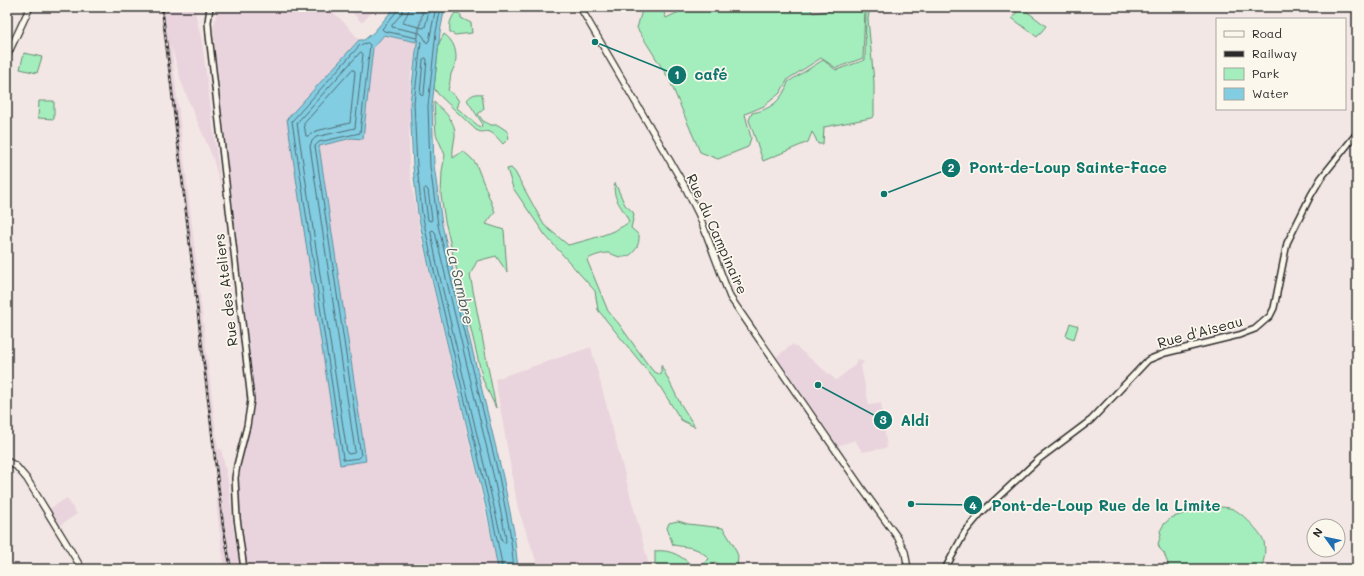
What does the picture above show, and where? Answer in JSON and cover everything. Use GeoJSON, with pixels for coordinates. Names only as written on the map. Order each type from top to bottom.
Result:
{"type":"FeatureCollection","features":[{"type":"Feature","properties":{"kind":"main road"},"geometry":{"type":"LineString","coordinates":[[7,56],[30,7]]}},
{"type":"Feature","properties":{"kind":"main road","name":"Rue du Campinaire"},"geometry":{"type":"LineString","coordinates":[[580,7],[684,185],[699,215],[730,297],[863,490],[898,538],[905,552],[908,567]]}},
{"type":"Feature","properties":{"kind":"main road"},"geometry":{"type":"LineString","coordinates":[[7,461],[16,466],[27,479],[82,569]]}},
{"type":"Feature","properties":{"kind":"street","name":"Rue des Ateliers"},"geometry":{"type":"LineString","coordinates":[[210,7],[208,22],[209,35],[251,400],[247,426],[235,478],[237,518],[244,569]]}},
{"type":"Feature","properties":{"kind":"street","name":"Rue d'Aiseau"},"geometry":{"type":"LineString","coordinates":[[945,569],[965,532],[981,513],[1039,459],[1091,420],[1148,360],[1165,353],[1239,335],[1255,329],[1270,316],[1274,308],[1287,243],[1321,178],[1357,133]]}},
{"type":"Feature","properties":{"kind":"shaded area"},"geometry":{"type":"Polygon","coordinates":[[[160,7],[194,7],[202,42],[221,187],[212,156],[181,81],[171,45],[218,449],[221,449],[228,480],[235,539],[242,569],[225,569],[222,550],[217,510],[216,473],[160,7]]]}},
{"type":"Feature","properties":{"kind":"shaded area"},"geometry":{"type":"Polygon","coordinates":[[[220,7],[327,7],[346,24],[359,40],[288,120],[340,465],[366,461],[319,146],[352,138],[363,139],[373,48],[384,35],[417,43],[410,81],[409,167],[420,233],[496,557],[496,569],[247,569],[244,555],[238,483],[239,466],[255,403],[213,30],[216,15],[220,7]]]}},
{"type":"Feature","properties":{"kind":"shaded area"},"geometry":{"type":"Polygon","coordinates":[[[347,7],[377,7],[362,23],[347,7]]]}},
{"type":"Feature","properties":{"kind":"shaded area"},"geometry":{"type":"Polygon","coordinates":[[[793,344],[836,380],[855,365],[857,359],[864,362],[861,366],[869,405],[881,403],[887,448],[862,452],[855,440],[838,446],[776,357],[793,344]]]}},
{"type":"Feature","properties":{"kind":"shaded area"},"geometry":{"type":"Polygon","coordinates":[[[591,347],[650,569],[539,569],[518,509],[495,379],[591,347]]]}},
{"type":"Feature","properties":{"kind":"shaded area"},"geometry":{"type":"Polygon","coordinates":[[[67,498],[77,514],[59,526],[49,509],[67,498]]]}},
{"type":"Feature","properties":{"kind":"green space"},"geometry":{"type":"Polygon","coordinates":[[[643,7],[662,7],[666,18],[689,7],[809,7],[813,13],[834,10],[837,7],[865,7],[863,58],[836,68],[821,58],[788,79],[780,93],[764,106],[745,114],[751,138],[748,147],[718,159],[700,152],[669,79],[637,28],[643,7]]]}},
{"type":"Feature","properties":{"kind":"green space"},"geometry":{"type":"Polygon","coordinates":[[[866,7],[870,7],[868,19],[874,82],[874,116],[871,118],[824,127],[823,144],[818,144],[812,132],[808,142],[763,161],[749,120],[752,113],[759,112],[770,107],[783,94],[788,82],[823,60],[836,70],[865,60],[866,7]]]}},
{"type":"Feature","properties":{"kind":"green space"},"geometry":{"type":"Polygon","coordinates":[[[1021,7],[1046,26],[1037,37],[1012,18],[1021,7]]]}},
{"type":"Feature","properties":{"kind":"green space"},"geometry":{"type":"Polygon","coordinates":[[[455,13],[458,13],[461,15],[461,18],[471,23],[472,33],[455,35],[450,32],[450,22],[455,13]]]}},
{"type":"Feature","properties":{"kind":"green space"},"geometry":{"type":"Polygon","coordinates":[[[444,34],[453,43],[456,56],[448,90],[457,98],[459,102],[457,108],[481,128],[482,123],[467,100],[473,95],[482,94],[484,109],[478,114],[483,121],[491,125],[498,125],[507,131],[509,138],[503,144],[492,133],[480,132],[476,130],[438,94],[434,88],[439,43],[444,34]]]}},
{"type":"Feature","properties":{"kind":"green space"},"geometry":{"type":"Polygon","coordinates":[[[24,53],[42,57],[37,73],[20,69],[24,53]]]}},
{"type":"Feature","properties":{"kind":"green space"},"geometry":{"type":"Polygon","coordinates":[[[39,101],[54,101],[54,119],[38,118],[39,101]]]}},
{"type":"Feature","properties":{"kind":"green space"},"geometry":{"type":"Polygon","coordinates":[[[434,102],[449,117],[454,126],[455,136],[453,158],[463,151],[476,164],[495,212],[486,224],[504,230],[507,272],[496,256],[477,261],[470,275],[496,408],[483,380],[445,221],[441,195],[442,171],[445,155],[436,134],[434,102]]]}},
{"type":"Feature","properties":{"kind":"green space"},"geometry":{"type":"Polygon","coordinates":[[[511,168],[515,172],[544,225],[568,245],[616,230],[629,222],[616,199],[614,189],[615,183],[625,205],[633,212],[634,215],[631,228],[639,235],[636,249],[631,255],[624,257],[606,253],[594,256],[587,260],[608,311],[653,371],[661,375],[661,365],[680,403],[695,427],[681,420],[659,385],[598,310],[595,291],[545,235],[513,188],[507,169],[511,168]]]}},
{"type":"Feature","properties":{"kind":"green space"},"geometry":{"type":"Polygon","coordinates":[[[1070,323],[1078,326],[1074,339],[1066,336],[1070,323]]]}},
{"type":"Feature","properties":{"kind":"green space"},"geometry":{"type":"Polygon","coordinates":[[[1202,507],[1221,507],[1233,509],[1241,514],[1251,524],[1263,538],[1264,542],[1265,549],[1261,569],[1168,569],[1168,564],[1164,553],[1158,544],[1161,535],[1160,531],[1164,524],[1171,518],[1202,507]]]}},
{"type":"Feature","properties":{"kind":"green space"},"geometry":{"type":"Polygon","coordinates":[[[678,521],[688,524],[723,528],[738,556],[737,569],[727,569],[715,562],[710,569],[655,569],[655,551],[667,551],[676,554],[694,567],[700,566],[709,559],[697,550],[689,547],[673,545],[667,528],[669,523],[678,521]]]}},
{"type":"Feature","properties":{"kind":"water"},"geometry":{"type":"Polygon","coordinates":[[[395,7],[423,7],[416,42],[384,35],[373,48],[363,139],[352,138],[319,146],[366,461],[340,465],[287,119],[359,40],[364,40],[374,32],[395,7]]]}},
{"type":"Feature","properties":{"kind":"water"},"geometry":{"type":"Polygon","coordinates":[[[424,7],[445,7],[440,32],[432,106],[434,165],[442,225],[503,477],[514,532],[518,569],[498,569],[488,516],[429,267],[418,214],[413,167],[410,103],[417,43],[424,7]]]}},
{"type":"Feature","properties":{"kind":"railway"},"geometry":{"type":"LineString","coordinates":[[162,7],[223,526],[231,569]]}},
{"type":"Feature","properties":{"kind":"place","name":"café"},"geometry":{"type":"Point","coordinates":[595,42]}},
{"type":"Feature","properties":{"kind":"place","name":"Pont-de-Loup Sainte-Face"},"geometry":{"type":"Point","coordinates":[884,194]}},
{"type":"Feature","properties":{"kind":"place","name":"Aldi"},"geometry":{"type":"Point","coordinates":[818,385]}},
{"type":"Feature","properties":{"kind":"place","name":"Pont-de-Loup Rue de la Limite"},"geometry":{"type":"Point","coordinates":[911,504]}},
{"type":"Feature","properties":{"kind":"water label","name":"La Sambre"},"geometry":{"type":"Point","coordinates":[460,286]}}]}
